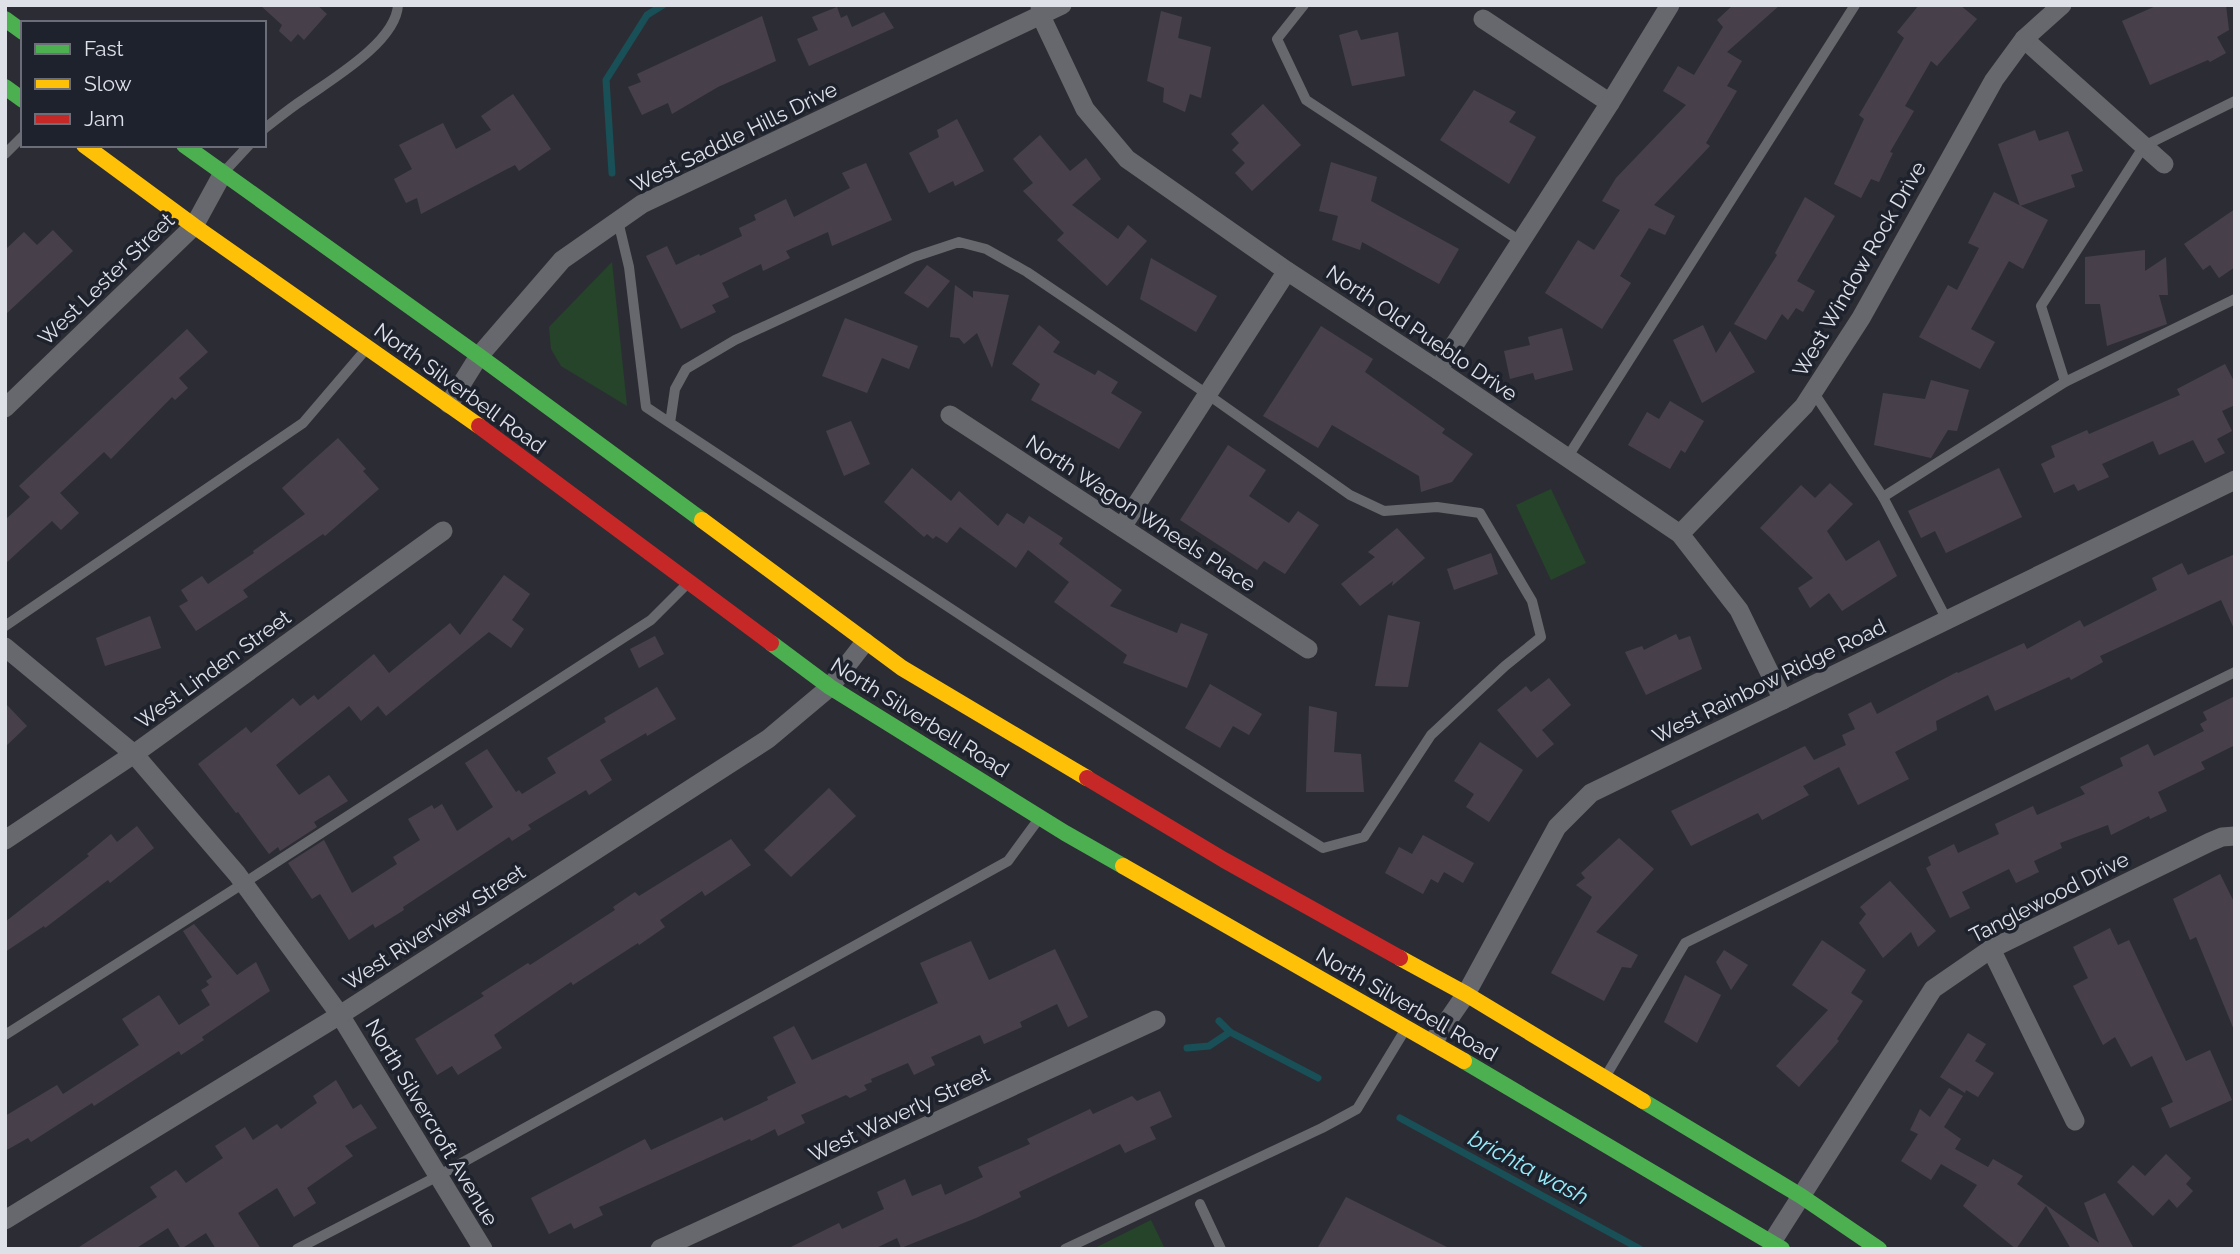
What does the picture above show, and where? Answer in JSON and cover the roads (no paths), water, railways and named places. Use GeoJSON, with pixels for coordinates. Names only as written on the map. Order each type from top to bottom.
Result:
{"type":"FeatureCollection","features":[{"type":"Feature","properties":{"kind":"main road"},"geometry":{"type":"LineString","coordinates":[[5,19],[21,31]]}},
{"type":"Feature","properties":{"kind":"main road"},"geometry":{"type":"LineString","coordinates":[[5,88],[21,99]]}},
{"type":"Feature","properties":{"kind":"main road","name":"North Silverbell Road"},"geometry":{"type":"LineString","coordinates":[[87,147],[194,226],[449,404],[830,687],[1039,817],[1433,1042],[1777,1245]]}},
{"type":"Feature","properties":{"kind":"main road","name":"North Silverbell Road"},"geometry":{"type":"LineString","coordinates":[[187,147],[479,356],[902,667],[1224,860],[1466,994],[1801,1196],[1879,1249]]}},
{"type":"Feature","properties":{"kind":"street","name":"West Saddle Hills Drive"},"geometry":{"type":"LineString","coordinates":[[449,404],[479,356],[562,260],[642,204],[1041,11],[1062,5]]}},
{"type":"Feature","properties":{"kind":"street"},"geometry":{"type":"LineString","coordinates":[[1438,370],[1670,5]]}},
{"type":"Feature","properties":{"kind":"street","name":"West Window Rock Drive"},"geometry":{"type":"LineString","coordinates":[[1680,534],[1814,393],[1861,318],[1986,93],[2024,39],[2062,5]]}},
{"type":"Feature","properties":{"kind":"street","name":"North Old Pueblo Drive"},"geometry":{"type":"LineString","coordinates":[[1041,11],[1085,109],[1127,159],[1287,271],[1680,534],[1739,610],[1783,700]]}},
{"type":"Feature","properties":{"kind":"street"},"geometry":{"type":"LineString","coordinates":[[1483,19],[1610,103]]}},
{"type":"Feature","properties":{"kind":"street"},"geometry":{"type":"LineString","coordinates":[[2024,39],[2164,164]]}},
{"type":"Feature","properties":{"kind":"street","name":"West Lester Street"},"geometry":{"type":"LineString","coordinates":[[5,408],[194,226],[223,173]]}},
{"type":"Feature","properties":{"kind":"street"},"geometry":{"type":"LineString","coordinates":[[1122,527],[1287,271]]}},
{"type":"Feature","properties":{"kind":"street","name":"North Wagon Wheels Place"},"geometry":{"type":"LineString","coordinates":[[950,415],[1308,649]]}},
{"type":"Feature","properties":{"kind":"street","name":"West Rainbow Ridge Road"},"geometry":{"type":"LineString","coordinates":[[1433,1042],[1466,994],[1557,827],[1591,793],[2235,480]]}},
{"type":"Feature","properties":{"kind":"street","name":"West Linden Street"},"geometry":{"type":"LineString","coordinates":[[5,840],[134,754],[443,531]]}},
{"type":"Feature","properties":{"kind":"street","name":"West Riverview Street"},"geometry":{"type":"LineString","coordinates":[[5,1220],[340,1015],[768,739],[830,687],[865,642]]}},
{"type":"Feature","properties":{"kind":"street","name":"North Silvercroft Avenue"},"geometry":{"type":"LineString","coordinates":[[5,647],[134,754],[244,883],[340,1015],[483,1249]]}},
{"type":"Feature","properties":{"kind":"street","name":"Tanglewood Drive"},"geometry":{"type":"LineString","coordinates":[[1777,1245],[1801,1196],[1933,989],[1991,949],[2210,842],[2235,836]]}},
{"type":"Feature","properties":{"kind":"street"},"geometry":{"type":"LineString","coordinates":[[1991,949],[2075,1121]]}},
{"type":"Feature","properties":{"kind":"street","name":"West Waverly Street"},"geometry":{"type":"LineString","coordinates":[[660,1249],[1156,1020]]}},
{"type":"Feature","properties":{"kind":"lane"},"geometry":{"type":"LineString","coordinates":[[266,128],[359,61],[395,19],[398,5]]}},
{"type":"Feature","properties":{"kind":"lane"},"geometry":{"type":"LineString","coordinates":[[1304,5],[1277,39],[1306,100],[1520,241]]}},
{"type":"Feature","properties":{"kind":"lane"},"geometry":{"type":"LineString","coordinates":[[1567,458],[1855,5]]}},
{"type":"Feature","properties":{"kind":"lane"},"geometry":{"type":"LineString","coordinates":[[2064,382],[2041,306],[2144,146],[2235,101]]}},
{"type":"Feature","properties":{"kind":"lane"},"geometry":{"type":"LineString","coordinates":[[5,154],[21,138]]}},
{"type":"Feature","properties":{"kind":"lane"},"geometry":{"type":"LineString","coordinates":[[223,173],[246,147]]}},
{"type":"Feature","properties":{"kind":"lane"},"geometry":{"type":"LineString","coordinates":[[618,221],[629,267],[646,407],[670,423],[1229,790],[1322,848],[1364,837],[1431,734],[1541,637],[1532,601],[1480,513],[1437,508],[1384,511],[1350,495],[1027,272],[986,249],[959,242],[914,257],[747,334],[685,369],[675,389],[670,423]]}},
{"type":"Feature","properties":{"kind":"lane"},"geometry":{"type":"LineString","coordinates":[[1883,497],[2064,382],[2235,299]]}},
{"type":"Feature","properties":{"kind":"lane"},"geometry":{"type":"LineString","coordinates":[[5,626],[303,423],[368,348]]}},
{"type":"Feature","properties":{"kind":"lane"},"geometry":{"type":"LineString","coordinates":[[1814,393],[1883,497],[1947,620]]}},
{"type":"Feature","properties":{"kind":"lane"},"geometry":{"type":"LineString","coordinates":[[5,1035],[651,620],[689,582]]}},
{"type":"Feature","properties":{"kind":"lane"},"geometry":{"type":"LineString","coordinates":[[1605,1078],[1685,943],[2235,672]]}},
{"type":"Feature","properties":{"kind":"lane"},"geometry":{"type":"LineString","coordinates":[[297,1249],[438,1176],[1008,861],[1039,817]]}},
{"type":"Feature","properties":{"kind":"lane"},"geometry":{"type":"LineString","coordinates":[[1065,1249],[1357,1109],[1407,1027]]}},
{"type":"Feature","properties":{"kind":"lane"},"geometry":{"type":"LineString","coordinates":[[1200,1204],[1221,1249]]}},
{"type":"Feature","properties":{"kind":"waterway"},"geometry":{"type":"LineString","coordinates":[[612,173],[606,80],[647,15],[663,5]]}},
{"type":"Feature","properties":{"kind":"waterway","name":"brichta wash"},"geometry":{"type":"LineString","coordinates":[[1219,1021],[1230,1032],[1318,1078]]}},
{"type":"Feature","properties":{"kind":"waterway"},"geometry":{"type":"LineString","coordinates":[[1187,1048],[1209,1046],[1230,1032]]}},
{"type":"Feature","properties":{"kind":"waterway","name":"brichta wash"},"geometry":{"type":"LineString","coordinates":[[1400,1118],[1640,1249]]}}]}
